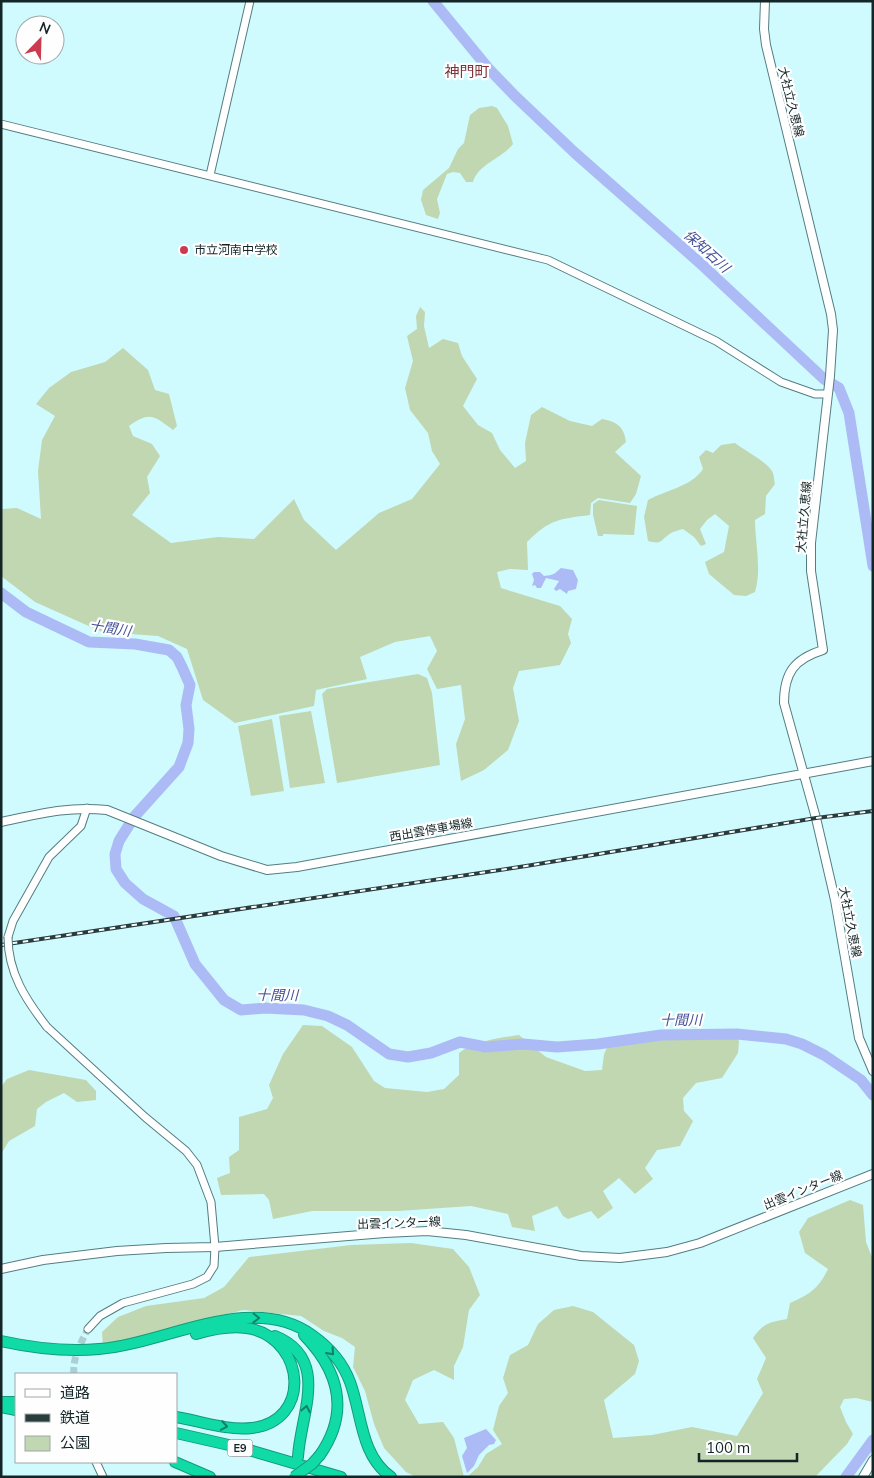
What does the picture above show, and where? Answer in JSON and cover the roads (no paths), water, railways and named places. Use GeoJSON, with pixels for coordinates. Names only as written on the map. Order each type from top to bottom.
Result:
{"type":"FeatureCollection","features":[{"type":"Feature","properties":{"kind":"highway"},"geometry":{"type":"LineString","coordinates":[[1,1341],[43,1348],[99,1349],[126,1345],[205,1324],[234,1319],[254,1317],[274,1319],[310,1333],[332,1352],[352,1386],[365,1441],[369,1450],[373,1458],[392,1477]]}},
{"type":"Feature","properties":{"kind":"highway"},"geometry":{"type":"LineString","coordinates":[[291,1325],[304,1334],[322,1355],[336,1387],[338,1398],[336,1422],[327,1445],[312,1464],[294,1477]]}},
{"type":"Feature","properties":{"kind":"highway"},"geometry":{"type":"LineString","coordinates":[[1,1347],[41,1354],[99,1355],[133,1350],[205,1332],[230,1328],[253,1329],[268,1333],[287,1342],[301,1358],[306,1369],[309,1392],[300,1437],[301,1461]]}},
{"type":"Feature","properties":{"kind":"highway"},"geometry":{"type":"LineString","coordinates":[[178,1417],[226,1427],[250,1428],[262,1426],[282,1414],[293,1396],[294,1368],[290,1359],[277,1342],[253,1329]]}},
{"type":"Feature","properties":{"kind":"highway"},"geometry":{"type":"LineString","coordinates":[[1,1402],[15,1402]]}},
{"type":"Feature","properties":{"kind":"highway"},"geometry":{"type":"LineString","coordinates":[[1,1406],[15,1409]]}},
{"type":"Feature","properties":{"kind":"highway","name":"E9"},"geometry":{"type":"LineString","coordinates":[[178,1433],[301,1461],[341,1477]]}},
{"type":"Feature","properties":{"kind":"highway"},"geometry":{"type":"LineString","coordinates":[[177,1463],[210,1477]]}},
{"type":"Feature","properties":{"kind":"main road","name":"大社立久恵線"},"geometry":{"type":"LineString","coordinates":[[765,1],[764,29],[769,61],[831,314],[833,330],[830,376],[811,543],[811,571],[824,650],[801,659],[789,673],[785,684],[784,703],[804,773],[835,900],[859,1038],[873,1070]]}},
{"type":"Feature","properties":{"kind":"main road","name":"西出雲停車場線"},"geometry":{"type":"LineString","coordinates":[[1,822],[62,809],[87,808],[107,810],[221,856],[267,870],[297,867],[873,761]]}},
{"type":"Feature","properties":{"kind":"main road","name":"出雲インター線"},"geometry":{"type":"LineString","coordinates":[[1,1269],[43,1260],[117,1251],[215,1247],[385,1233],[427,1232],[466,1235],[581,1256],[620,1258],[667,1252],[700,1243],[873,1174]]}},
{"type":"Feature","properties":{"kind":"main road"},"geometry":{"type":"LineString","coordinates":[[863,1477],[873,1460]]}},
{"type":"Feature","properties":{"kind":"street"},"geometry":{"type":"LineString","coordinates":[[210,174],[250,1]]}},
{"type":"Feature","properties":{"kind":"street"},"geometry":{"type":"LineString","coordinates":[[1,124],[210,174],[548,260],[716,341],[781,382],[815,394],[828,390]]}},
{"type":"Feature","properties":{"kind":"street"},"geometry":{"type":"LineString","coordinates":[[87,808],[81,826],[49,857],[13,921],[8,937],[8,954],[24,994],[34,1011],[59,1040],[186,1152],[197,1165],[211,1202],[215,1247],[214,1266],[207,1277],[193,1284],[123,1303],[100,1316],[88,1329]]}},
{"type":"Feature","properties":{"kind":"street"},"geometry":{"type":"LineString","coordinates":[[96,1463],[103,1477]]}},
{"type":"Feature","properties":{"kind":"water"},"geometry":{"type":"Polygon","coordinates":[[[561,568],[573,570],[578,580],[576,589],[568,591],[567,594],[560,589],[556,591],[554,589],[559,581],[546,578],[541,588],[537,588],[535,585],[532,586],[534,580],[532,574],[534,572],[540,572],[547,576],[554,574],[561,568]]]}},
{"type":"Feature","properties":{"kind":"water"},"geometry":{"type":"Polygon","coordinates":[[[486,1429],[496,1440],[494,1444],[489,1445],[479,1455],[474,1466],[467,1473],[462,1456],[467,1448],[464,1438],[486,1429]]]}},
{"type":"Feature","properties":{"kind":"waterway","name":"保知石川"},"geometry":{"type":"LineString","coordinates":[[433,1],[488,68],[515,96],[575,153],[700,263],[824,379],[839,388],[849,413],[873,566]]}},
{"type":"Feature","properties":{"kind":"waterway","name":"十間川"},"geometry":{"type":"LineString","coordinates":[[1,593],[26,612],[89,642],[135,644],[169,650],[177,657],[190,685],[186,705],[189,729],[188,743],[179,767],[134,817],[119,841],[115,854],[116,869],[125,883],[143,899],[174,916],[195,964],[224,1000],[241,1010],[265,1008],[304,1010],[328,1016],[347,1025],[389,1054],[408,1057],[431,1053],[460,1042],[486,1047],[523,1044],[557,1047],[598,1044],[661,1035],[737,1034],[786,1039],[802,1044],[824,1055],[861,1080],[873,1095]]}},
{"type":"Feature","properties":{"kind":"waterway","name":"十間川"},"geometry":{"type":"LineString","coordinates":[[846,1477],[873,1440]]}},
{"type":"Feature","properties":{"kind":"tunnel"},"geometry":{"type":"LineString","coordinates":[[74,1373],[76,1357],[88,1329]]}},
{"type":"Feature","properties":{"kind":"railway"},"geometry":{"type":"LineString","coordinates":[[1,945],[526,866],[816,818],[873,811]]}},
{"type":"Feature","properties":{"kind":"place","name":"市立河南中学校"},"geometry":{"type":"Point","coordinates":[184,250]}},
{"type":"Feature","properties":{"kind":"district","name":"神門町"},"geometry":{"type":"Point","coordinates":[467,72]}}]}
